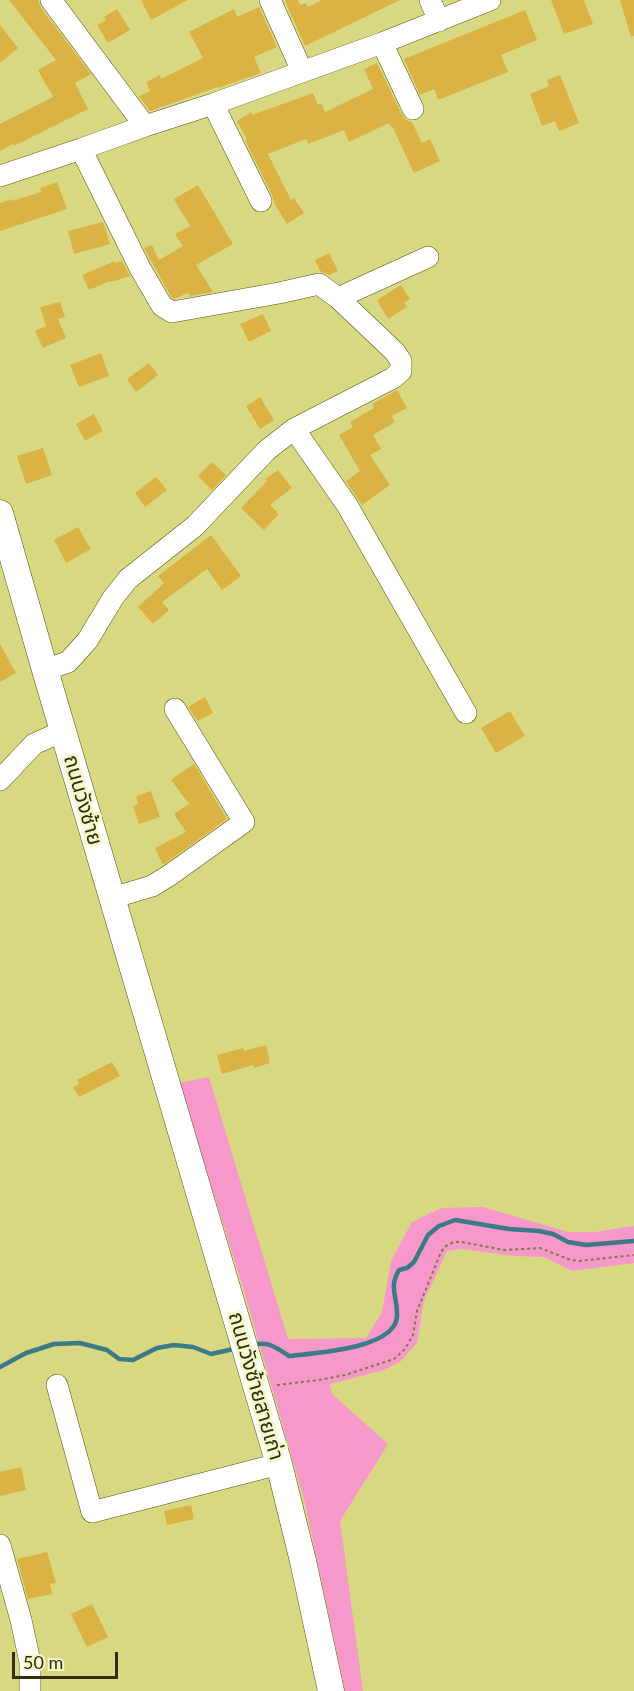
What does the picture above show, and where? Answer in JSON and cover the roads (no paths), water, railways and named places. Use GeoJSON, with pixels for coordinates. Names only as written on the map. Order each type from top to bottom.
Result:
{"type":"FeatureCollection","features":[{"type":"Feature","properties":{"kind":"main road","name":"ถนนวังซ้าย"},"geometry":{"type":"LineString","coordinates":[[0,513],[168,1086]]}},
{"type":"Feature","properties":{"kind":"main road","name":"ถนนวังซ้ายสายเก่า"},"geometry":{"type":"LineString","coordinates":[[168,1086],[279,1464],[331,1691]]}},
{"type":"Feature","properties":{"kind":"street"},"geometry":{"type":"LineString","coordinates":[[51,0],[144,126]]}},
{"type":"Feature","properties":{"kind":"street"},"geometry":{"type":"LineString","coordinates":[[270,0],[302,71]]}},
{"type":"Feature","properties":{"kind":"street"},"geometry":{"type":"LineString","coordinates":[[430,0],[439,21]]}},
{"type":"Feature","properties":{"kind":"street"},"geometry":{"type":"LineString","coordinates":[[0,176],[213,104],[382,43],[490,0]]}},
{"type":"Feature","properties":{"kind":"street"},"geometry":{"type":"LineString","coordinates":[[382,43],[413,109]]}},
{"type":"Feature","properties":{"kind":"street"},"geometry":{"type":"LineString","coordinates":[[213,104],[261,201]]}},
{"type":"Feature","properties":{"kind":"street"},"geometry":{"type":"LineString","coordinates":[[45,670],[68,662],[87,641],[113,598],[128,579],[195,526],[267,450],[294,429],[393,378],[401,371],[401,361],[395,352],[338,298],[319,284],[172,312],[162,306],[145,277],[81,149]]}},
{"type":"Feature","properties":{"kind":"street"},"geometry":{"type":"LineString","coordinates":[[338,298],[428,256]]}},
{"type":"Feature","properties":{"kind":"street"},"geometry":{"type":"LineString","coordinates":[[294,429],[347,505],[466,712]]}},
{"type":"Feature","properties":{"kind":"street"},"geometry":{"type":"LineString","coordinates":[[112,898],[152,886],[171,875],[244,822],[175,709]]}},
{"type":"Feature","properties":{"kind":"street"},"geometry":{"type":"LineString","coordinates":[[0,780],[34,744],[63,731]]}},
{"type":"Feature","properties":{"kind":"street"},"geometry":{"type":"LineString","coordinates":[[57,1385],[92,1512],[279,1464]]}},
{"type":"Feature","properties":{"kind":"street"},"geometry":{"type":"LineString","coordinates":[[0,1545],[28,1651],[30,1691]]}},
{"type":"Feature","properties":{"kind":"waterway"},"geometry":{"type":"LineString","coordinates":[[252,1345],[267,1344],[289,1356],[334,1351],[383,1336],[393,1327],[397,1316],[394,1282],[399,1270],[407,1268],[414,1262],[428,1235],[439,1226],[455,1220],[509,1229],[539,1231],[553,1234],[568,1242],[586,1245],[634,1241]]}},
{"type":"Feature","properties":{"kind":"waterway"},"geometry":{"type":"LineString","coordinates":[[0,1367],[26,1353],[54,1344],[80,1343],[107,1350],[119,1359],[133,1360],[157,1348],[174,1345],[193,1347],[211,1354],[238,1348]]}}]}
